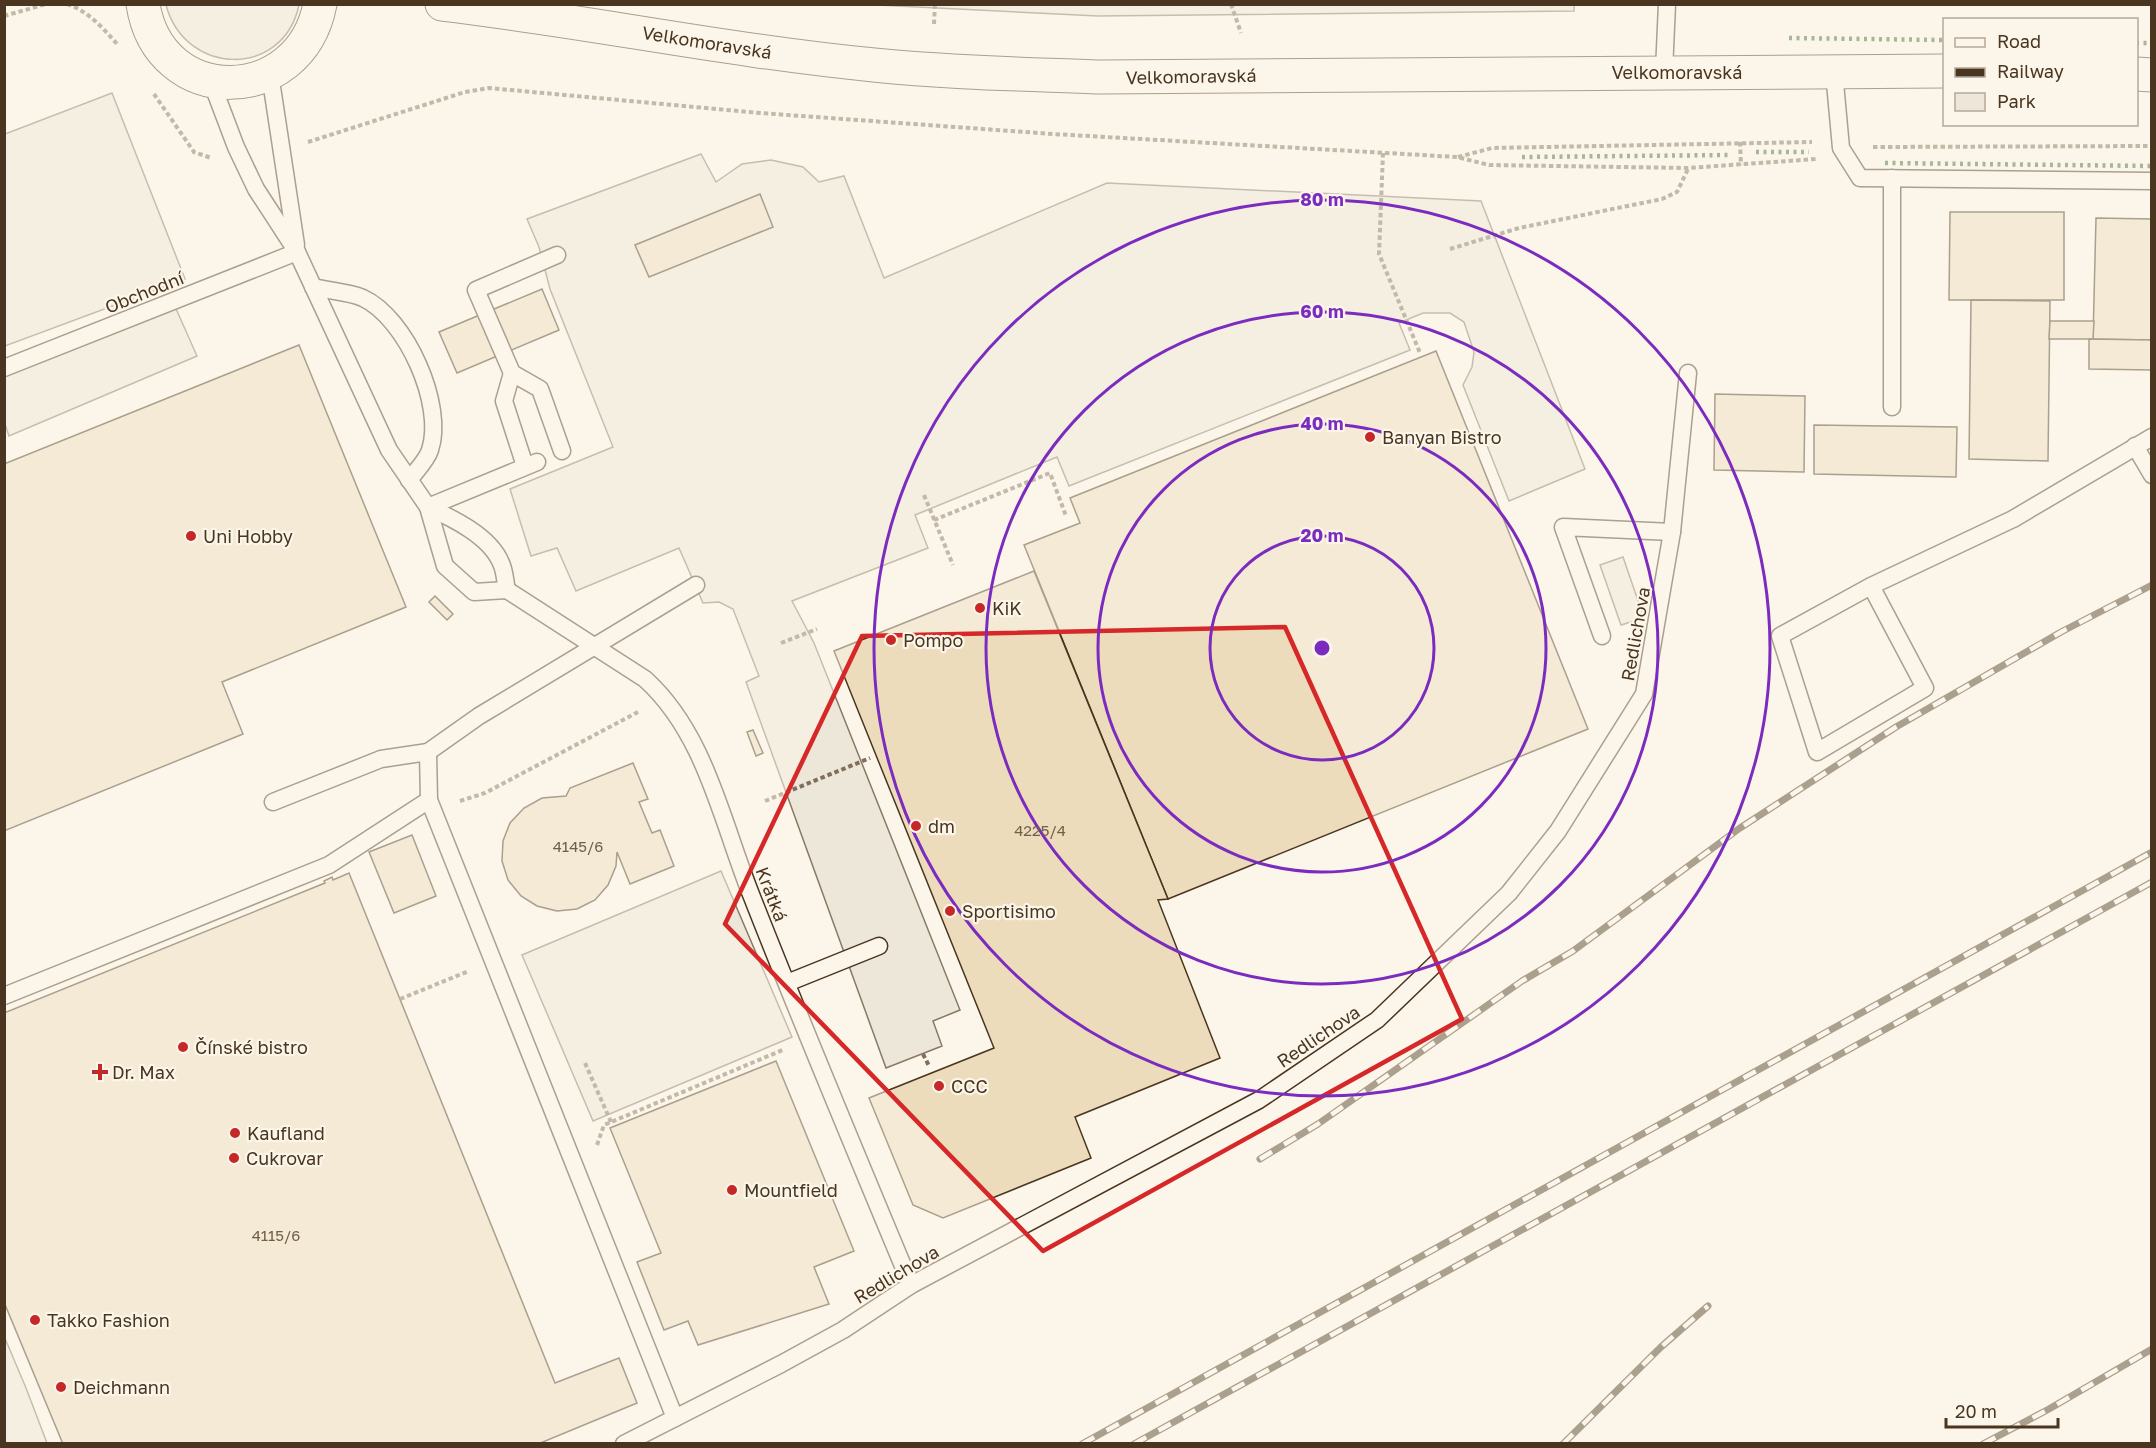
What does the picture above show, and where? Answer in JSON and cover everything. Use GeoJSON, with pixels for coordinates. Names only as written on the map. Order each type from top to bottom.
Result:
{"type":"FeatureCollection","features":[{"type":"Feature","properties":{"kind":"main road"},"geometry":{"type":"LineString","coordinates":[[143,4],[145,19],[156,42],[173,62],[211,81],[234,84],[255,81],[290,61],[306,43],[317,21],[320,4]]}},
{"type":"Feature","properties":{"kind":"main road","name":"Velkomoravská"},"geometry":{"type":"LineString","coordinates":[[442,4],[548,17],[778,53],[874,65],[974,72],[1101,77],[1664,71],[1943,71]]}},
{"type":"Feature","properties":{"kind":"lane"},"geometry":{"type":"LineString","coordinates":[[1664,71],[1667,4]]}},
{"type":"Feature","properties":{"kind":"lane"},"geometry":{"type":"LineString","coordinates":[[1834,72],[1841,148],[1860,178],[2151,181]]}},
{"type":"Feature","properties":{"kind":"lane"},"geometry":{"type":"LineString","coordinates":[[270,74],[297,252]]}},
{"type":"Feature","properties":{"kind":"lane"},"geometry":{"type":"LineString","coordinates":[[211,81],[236,147],[256,189],[297,252],[389,450],[428,507],[445,566],[474,592],[507,590],[501,562],[493,552],[467,525],[428,507]]}},
{"type":"Feature","properties":{"kind":"lane"},"geometry":{"type":"LineString","coordinates":[[1892,178],[1892,406]]}},
{"type":"Feature","properties":{"kind":"lane","name":"Obchodní"},"geometry":{"type":"LineString","coordinates":[[4,368],[297,252]]}},
{"type":"Feature","properties":{"kind":"lane"},"geometry":{"type":"LineString","coordinates":[[557,255],[476,290],[512,373],[540,388],[562,452]]}},
{"type":"Feature","properties":{"kind":"lane"},"geometry":{"type":"LineString","coordinates":[[313,287],[363,298],[392,319],[410,345],[431,408],[432,434],[430,451],[409,480]]}},
{"type":"Feature","properties":{"kind":"lane"},"geometry":{"type":"LineString","coordinates":[[428,507],[531,464],[504,401],[512,373]]}},
{"type":"Feature","properties":{"kind":"lane","name":"Redlichova"},"geometry":{"type":"LineString","coordinates":[[624,1443],[843,1330],[911,1285],[1259,1100],[1377,1020],[1509,893],[1558,831],[1644,694],[1672,532],[1688,373]]}},
{"type":"Feature","properties":{"kind":"lane"},"geometry":{"type":"LineString","coordinates":[[1871,586],[1925,688],[1817,752],[1780,636],[1871,586],[2013,519],[2151,437]]}},
{"type":"Feature","properties":{"kind":"lane"},"geometry":{"type":"LineString","coordinates":[[2135,447],[2151,475]]}},
{"type":"Feature","properties":{"kind":"lane"},"geometry":{"type":"LineString","coordinates":[[1602,636],[1563,527],[1672,532]]}},
{"type":"Feature","properties":{"kind":"lane"},"geometry":{"type":"LineString","coordinates":[[273,802],[381,759],[428,752],[479,716],[597,647],[642,616],[696,585]]}},
{"type":"Feature","properties":{"kind":"lane","name":"Krátká"},"geometry":{"type":"LineString","coordinates":[[507,590],[645,679],[663,695],[679,715],[708,777],[787,983],[911,1285]]}},
{"type":"Feature","properties":{"kind":"lane"},"geometry":{"type":"LineString","coordinates":[[428,752],[429,800],[675,1418]]}},
{"type":"Feature","properties":{"kind":"lane"},"geometry":{"type":"LineString","coordinates":[[4,996],[329,865],[429,800]]}},
{"type":"Feature","properties":{"kind":"lane"},"geometry":{"type":"LineString","coordinates":[[787,983],[879,946]]}},
{"type":"Feature","properties":{"kind":"path"},"geometry":{"type":"LineString","coordinates":[[4,16],[45,4]]}},
{"type":"Feature","properties":{"kind":"path"},"geometry":{"type":"LineString","coordinates":[[934,24],[935,4]]}},
{"type":"Feature","properties":{"kind":"path"},"geometry":{"type":"LineString","coordinates":[[1231,4],[1241,33]]}},
{"type":"Feature","properties":{"kind":"path"},"geometry":{"type":"LineString","coordinates":[[298,144],[465,92],[489,88],[760,113],[1053,134],[1457,158],[1490,165],[1688,168],[1816,159],[1841,148]]}},
{"type":"Feature","properties":{"kind":"path"},"geometry":{"type":"LineString","coordinates":[[1457,158],[1492,148],[1740,142],[1807,141],[1841,148],[2151,146]]}},
{"type":"Feature","properties":{"kind":"path"},"geometry":{"type":"LineString","coordinates":[[1740,142],[1741,165]]}},
{"type":"Feature","properties":{"kind":"path"},"geometry":{"type":"LineString","coordinates":[[1383,153],[1379,254],[1420,353]]}},
{"type":"Feature","properties":{"kind":"path"},"geometry":{"type":"LineString","coordinates":[[1450,249],[1519,228],[1662,199],[1677,192],[1688,168]]}},
{"type":"Feature","properties":{"kind":"path"},"geometry":{"type":"LineString","coordinates":[[934,520],[1050,473],[1066,516]]}},
{"type":"Feature","properties":{"kind":"path"},"geometry":{"type":"LineString","coordinates":[[924,495],[953,565]]}},
{"type":"Feature","properties":{"kind":"path"},"geometry":{"type":"LineString","coordinates":[[781,643],[817,629]]}},
{"type":"Feature","properties":{"kind":"path"},"geometry":{"type":"LineString","coordinates":[[429,800],[454,803],[485,793],[645,708]]}},
{"type":"Feature","properties":{"kind":"path"},"geometry":{"type":"LineString","coordinates":[[765,801],[870,758]]}},
{"type":"Feature","properties":{"kind":"path"},"geometry":{"type":"LineString","coordinates":[[400,999],[493,961]]}},
{"type":"Feature","properties":{"kind":"path"},"geometry":{"type":"LineString","coordinates":[[572,1160],[594,1151],[604,1125],[810,1038]]}},
{"type":"Feature","properties":{"kind":"path"},"geometry":{"type":"LineString","coordinates":[[923,1054],[929,1066]]}},
{"type":"Feature","properties":{"kind":"path"},"geometry":{"type":"LineString","coordinates":[[585,1063],[611,1122]]}},
{"type":"Feature","properties":{"kind":"path"},"geometry":{"type":"LineString","coordinates":[[705,1083],[708,1088]]}},
{"type":"Feature","properties":{"kind":"highlighted area"},"geometry":{"type":"Polygon","coordinates":[[[1285,627],[1462,1019],[1043,1251],[725,924],[862,636],[1285,627]]]}},
{"type":"Feature","properties":{"kind":"green space"},"geometry":{"type":"Polygon","coordinates":[[[166,4],[299,5],[289,29],[274,46],[255,56],[234,59],[212,56],[193,45],[177,28],[166,4]]]}},
{"type":"Feature","properties":{"kind":"green space"},"geometry":{"type":"Polygon","coordinates":[[[877,5],[1574,5],[1574,11],[1098,16],[877,5]]]}},
{"type":"Feature","properties":{"kind":"shaded area"},"geometry":{"type":"Polygon","coordinates":[[[112,93],[185,279],[5,346],[5,134],[112,93]]]}},
{"type":"Feature","properties":{"kind":"shaded area"},"geometry":{"type":"Polygon","coordinates":[[[701,154],[716,182],[742,164],[771,160],[803,167],[819,182],[844,176],[884,278],[1107,183],[1481,201],[1585,469],[1509,501],[1463,385],[1472,367],[1474,352],[1464,322],[1450,313],[1423,313],[1399,323],[1410,350],[1069,486],[1057,457],[915,515],[928,548],[792,601],[814,643],[960,1010],[933,1021],[942,1046],[886,1068],[746,682],[759,676],[733,609],[719,602],[703,603],[679,548],[576,591],[557,548],[531,556],[510,489],[613,447],[550,289],[539,247],[527,219],[701,154]]]}},
{"type":"Feature","properties":{"kind":"shaded area"},"geometry":{"type":"Polygon","coordinates":[[[173,302],[197,356],[9,436],[5,424],[5,368],[173,302]]]}},
{"type":"Feature","properties":{"kind":"shaded area"},"geometry":{"type":"Polygon","coordinates":[[[1623,557],[1644,618],[1621,625],[1600,565],[1623,557]]]}},
{"type":"Feature","properties":{"kind":"shaded area"},"geometry":{"type":"Polygon","coordinates":[[[721,871],[792,1037],[593,1121],[522,955],[721,871]]]}},
{"type":"Feature","properties":{"kind":"shaded area"},"geometry":{"type":"Polygon","coordinates":[[[4,1336],[26,1388],[47,1443],[5,1443],[4,1336]]]}},
{"type":"Feature","properties":{"kind":"building"},"geometry":{"type":"Polygon","coordinates":[[[760,194],[773,227],[649,277],[635,245],[760,194]]]}},
{"type":"Feature","properties":{"kind":"building"},"geometry":{"type":"Polygon","coordinates":[[[1950,212],[2064,212],[2064,300],[1949,300],[1950,212]]]}},
{"type":"Feature","properties":{"kind":"building"},"geometry":{"type":"Polygon","coordinates":[[[2096,218],[2152,219],[2152,340],[2093,339],[2096,218]]]}},
{"type":"Feature","properties":{"kind":"building"},"geometry":{"type":"Polygon","coordinates":[[[542,289],[559,330],[457,373],[439,332],[542,289]]]}},
{"type":"Feature","properties":{"kind":"building"},"geometry":{"type":"Polygon","coordinates":[[[1971,300],[2050,301],[2048,461],[1969,459],[1971,300]]]}},
{"type":"Feature","properties":{"kind":"building"},"geometry":{"type":"Polygon","coordinates":[[[2050,321],[2094,321],[2093,339],[2049,339],[2050,321]]]}},
{"type":"Feature","properties":{"kind":"building"},"geometry":{"type":"Polygon","coordinates":[[[2089,339],[2152,340],[2152,370],[2089,369],[2089,339]]]}},
{"type":"Feature","properties":{"kind":"building","name":"Uni Hobby"},"geometry":{"type":"Polygon","coordinates":[[[299,345],[406,607],[222,682],[243,734],[4,831],[4,464],[299,345]]]}},
{"type":"Feature","properties":{"kind":"building"},"geometry":{"type":"Polygon","coordinates":[[[1436,351],[1588,729],[1168,899],[1024,545],[1080,523],[1070,498],[1436,351]]]}},
{"type":"Feature","properties":{"kind":"building"},"geometry":{"type":"Polygon","coordinates":[[[1715,394],[1805,396],[1804,472],[1714,470],[1715,394]]]}},
{"type":"Feature","properties":{"kind":"building"},"geometry":{"type":"Polygon","coordinates":[[[1814,425],[1957,427],[1956,477],[1814,474],[1814,425]]]}},
{"type":"Feature","properties":{"kind":"building"},"geometry":{"type":"Polygon","coordinates":[[[1034,571],[1168,899],[1158,900],[1220,1058],[1075,1117],[1091,1158],[943,1218],[913,1205],[869,1098],[994,1048],[834,651],[1034,571]]]}},
{"type":"Feature","properties":{"kind":"building"},"geometry":{"type":"Polygon","coordinates":[[[435,596],[453,614],[447,620],[429,602],[435,596]]]}},
{"type":"Feature","properties":{"kind":"building"},"geometry":{"type":"Polygon","coordinates":[[[753,730],[763,753],[756,756],[747,732],[753,730]]]}},
{"type":"Feature","properties":{"kind":"building"},"geometry":{"type":"Polygon","coordinates":[[[633,763],[648,799],[639,802],[652,833],[660,830],[674,866],[630,884],[617,852],[616,866],[608,885],[595,900],[577,909],[557,911],[537,906],[521,896],[508,880],[502,861],[503,841],[510,823],[524,808],[542,798],[566,796],[570,788],[633,763]]]}},
{"type":"Feature","properties":{"kind":"building"},"geometry":{"type":"Polygon","coordinates":[[[412,835],[436,896],[394,913],[369,852],[412,835]]]}},
{"type":"Feature","properties":{"kind":"building","name":"Cukrovar"},"geometry":{"type":"Polygon","coordinates":[[[349,873],[555,1383],[619,1358],[637,1403],[538,1444],[63,1444],[4,1302],[4,1013],[325,883],[324,881],[332,877],[333,880],[349,873]]]}},
{"type":"Feature","properties":{"kind":"building","name":"Mountfield"},"geometry":{"type":"Polygon","coordinates":[[[776,1061],[854,1251],[814,1267],[829,1304],[698,1345],[688,1321],[664,1330],[637,1262],[661,1253],[610,1128],[776,1061]]]}},
{"type":"Feature","properties":{"kind":"railway"},"geometry":{"type":"LineString","coordinates":[[1260,1159],[1318,1124],[1522,981],[1573,951],[1740,828],[1896,727],[2061,632],[2152,585]]}},
{"type":"Feature","properties":{"kind":"railway"},"geometry":{"type":"LineString","coordinates":[[1082,1444],[2152,852]]}},
{"type":"Feature","properties":{"kind":"railway"},"geometry":{"type":"LineString","coordinates":[[1134,1444],[2152,882]]}},
{"type":"Feature","properties":{"kind":"railway"},"geometry":{"type":"LineString","coordinates":[[1563,1444],[1661,1347],[1708,1306]]}},
{"type":"Feature","properties":{"kind":"railway"},"geometry":{"type":"LineString","coordinates":[[1983,1444],[2049,1409],[2152,1349]]}},
{"type":"Feature","properties":{"kind":"hedge"},"geometry":{"type":"LineString","coordinates":[[1789,38],[1943,40]]}},
{"type":"Feature","properties":{"kind":"hedge"},"geometry":{"type":"LineString","coordinates":[[2138,43],[2152,43]]}},
{"type":"Feature","properties":{"kind":"hedge"},"geometry":{"type":"LineString","coordinates":[[1756,152],[1809,152]]}},
{"type":"Feature","properties":{"kind":"hedge"},"geometry":{"type":"LineString","coordinates":[[1522,157],[1730,155]]}},
{"type":"Feature","properties":{"kind":"hedge"},"geometry":{"type":"LineString","coordinates":[[1885,163],[2152,166]]}},
{"type":"Feature","properties":{"kind":"place","name":"Banyan Bistro"},"geometry":{"type":"Point","coordinates":[1370,437]}},
{"type":"Feature","properties":{"kind":"place","name":"Uni Hobby"},"geometry":{"type":"Point","coordinates":[191,536]}},
{"type":"Feature","properties":{"kind":"place","name":"KiK"},"geometry":{"type":"Point","coordinates":[980,608]}},
{"type":"Feature","properties":{"kind":"place","name":"Pompo"},"geometry":{"type":"Point","coordinates":[891,640]}},
{"type":"Feature","properties":{"kind":"place","name":"dm"},"geometry":{"type":"Point","coordinates":[916,826]}},
{"type":"Feature","properties":{"kind":"place","name":"Sportisimo"},"geometry":{"type":"Point","coordinates":[950,911]}},
{"type":"Feature","properties":{"kind":"place","name":"Čínské bistro"},"geometry":{"type":"Point","coordinates":[183,1047]}},
{"type":"Feature","properties":{"kind":"place","name":"Dr. Max"},"geometry":{"type":"Point","coordinates":[100,1072]}},
{"type":"Feature","properties":{"kind":"place","name":"CCC"},"geometry":{"type":"Point","coordinates":[939,1086]}},
{"type":"Feature","properties":{"kind":"place","name":"Kaufland"},"geometry":{"type":"Point","coordinates":[235,1133]}},
{"type":"Feature","properties":{"kind":"place","name":"Cukrovar"},"geometry":{"type":"Point","coordinates":[234,1158]}},
{"type":"Feature","properties":{"kind":"place","name":"Mountfield"},"geometry":{"type":"Point","coordinates":[732,1190]}},
{"type":"Feature","properties":{"kind":"place","name":"Takko Fashion"},"geometry":{"type":"Point","coordinates":[35,1320]}},
{"type":"Feature","properties":{"kind":"place","name":"Deichmann"},"geometry":{"type":"Point","coordinates":[61,1387]}}]}
